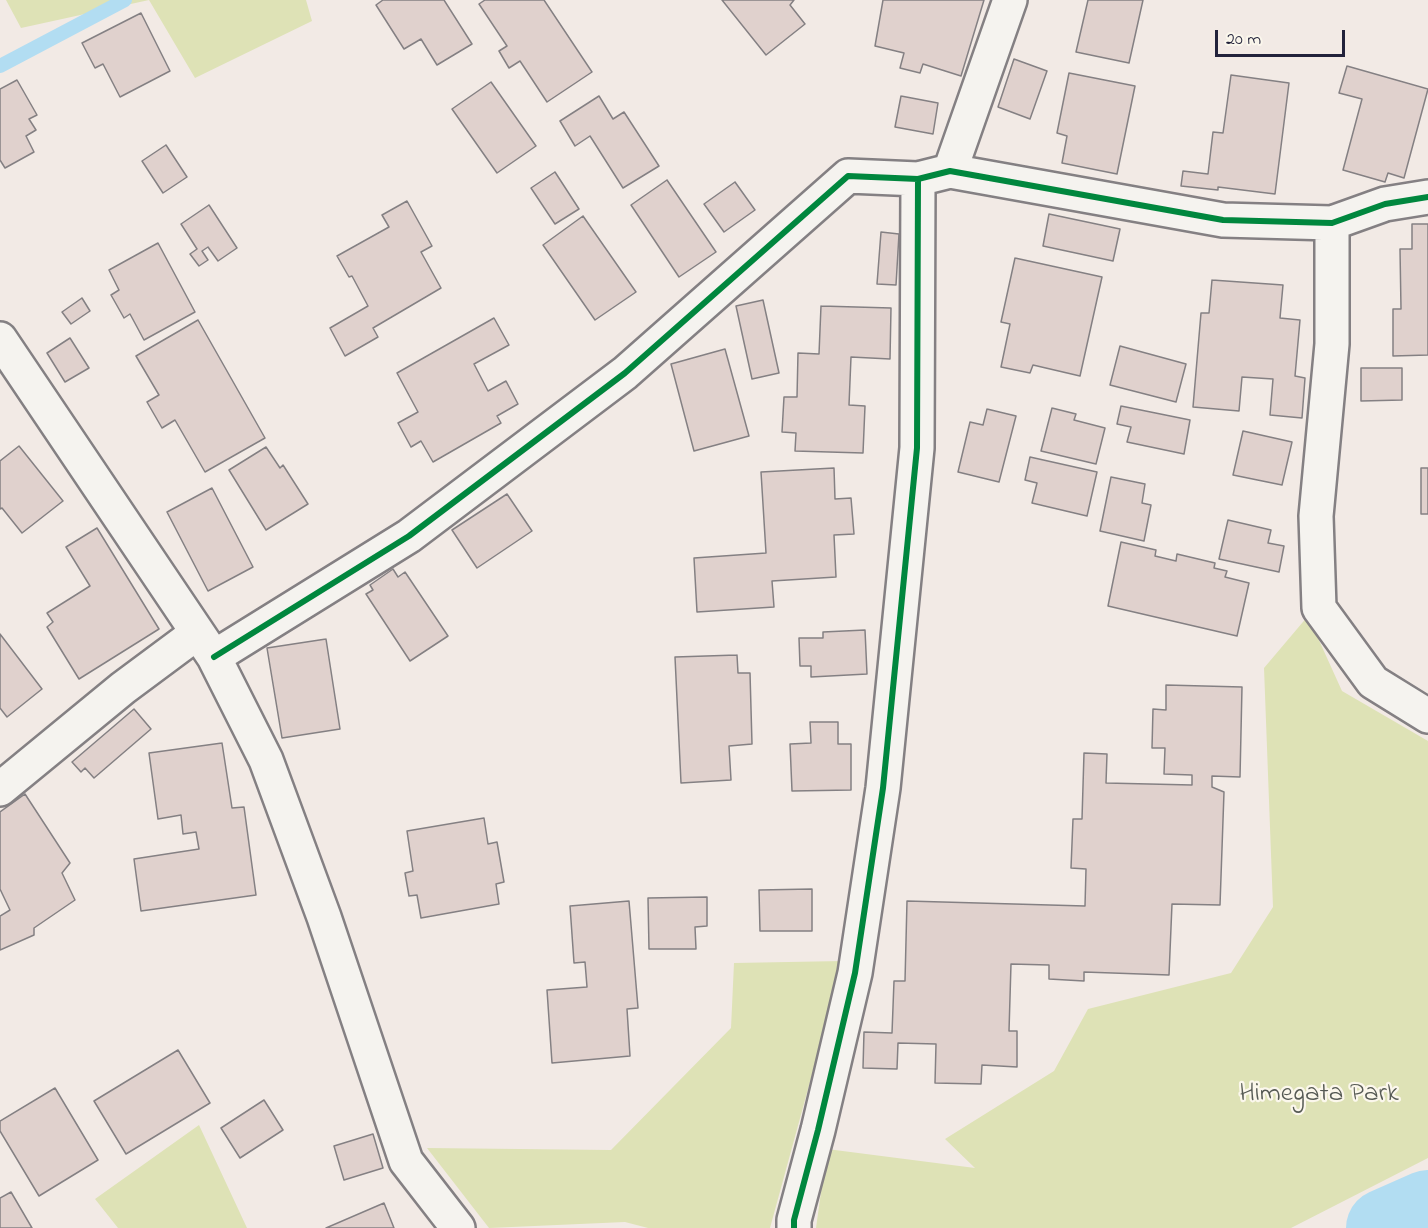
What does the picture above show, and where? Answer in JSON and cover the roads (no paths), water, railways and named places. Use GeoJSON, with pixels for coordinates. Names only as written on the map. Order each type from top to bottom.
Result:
{"type":"FeatureCollection","features":[{"type":"Feature","properties":{"kind":"street"},"geometry":{"type":"LineString","coordinates":[[950,171],[1010,0]]}},
{"type":"Feature","properties":{"kind":"street"},"geometry":{"type":"LineString","coordinates":[[0,789],[123,688],[409,536],[625,373],[848,176],[918,179],[950,171],[1223,220],[1332,223],[1385,204],[1428,197]]}},
{"type":"Feature","properties":{"kind":"street"},"geometry":{"type":"LineString","coordinates":[[794,1228],[794,1220],[855,973],[884,788],[917,448],[918,179]]}},
{"type":"Feature","properties":{"kind":"street"},"geometry":{"type":"LineString","coordinates":[[1332,223],[1332,344],[1316,516],[1319,608],[1373,682],[1428,716]]}},
{"type":"Feature","properties":{"kind":"street"},"geometry":{"type":"LineString","coordinates":[[0,339],[205,645],[266,760],[324,917],[406,1161],[458,1228]]}},
{"type":"Feature","properties":{"kind":"waterway"},"geometry":{"type":"LineString","coordinates":[[0,66],[125,0]]}},
{"type":"Feature","properties":{"kind":"waterway"},"geometry":{"type":"LineString","coordinates":[[1385,1228],[1428,1209]]}},
{"type":"Feature","properties":{"kind":"park label","name":"Himegata Park"},"geometry":{"type":"Point","coordinates":[1319,1096]}}]}
